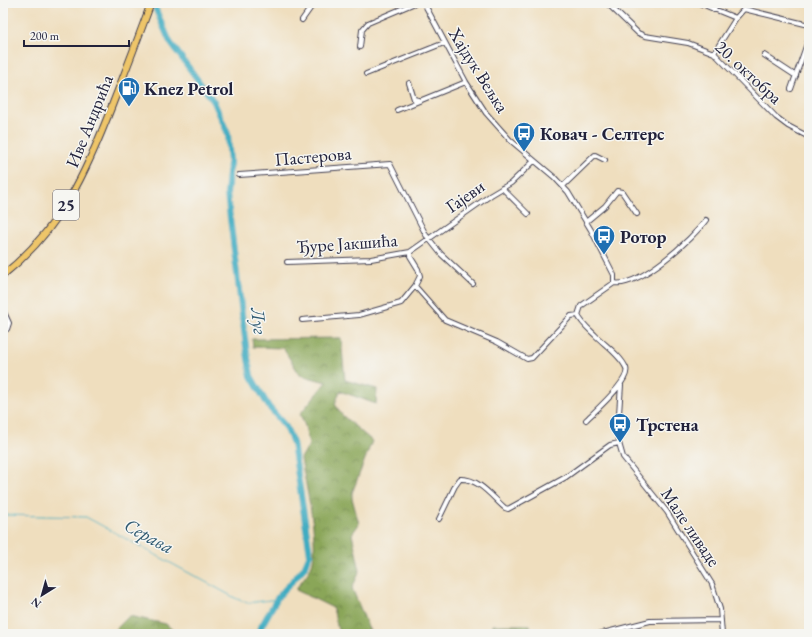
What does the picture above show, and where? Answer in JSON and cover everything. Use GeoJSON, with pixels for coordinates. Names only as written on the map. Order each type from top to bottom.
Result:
{"type":"FeatureCollection","features":[{"type":"Feature","properties":{"kind":"main road","name":"Иве Андрића"},"geometry":{"type":"LineString","coordinates":[[3,275],[46,233],[75,192],[96,148],[151,3]]}},
{"type":"Feature","properties":{"kind":"street"},"geometry":{"type":"LineString","coordinates":[[302,20],[314,3]]}},
{"type":"Feature","properties":{"kind":"street"},"geometry":{"type":"LineString","coordinates":[[360,47],[362,30],[368,23],[415,3]]}},
{"type":"Feature","properties":{"kind":"street","name":"Хајдук Вељка"},"geometry":{"type":"LineString","coordinates":[[424,3],[466,82],[491,118],[510,140],[563,186],[577,205],[587,221],[614,275],[614,283]]}},
{"type":"Feature","properties":{"kind":"street","name":"20. октобра"},"geometry":{"type":"LineString","coordinates":[[607,3],[638,33],[645,36],[688,43],[714,53],[776,117],[788,126],[809,137]]}},
{"type":"Feature","properties":{"kind":"street"},"geometry":{"type":"LineString","coordinates":[[699,3],[736,18]]}},
{"type":"Feature","properties":{"kind":"street"},"geometry":{"type":"LineString","coordinates":[[714,10],[716,3]]}},
{"type":"Feature","properties":{"kind":"street"},"geometry":{"type":"LineString","coordinates":[[714,53],[736,18],[744,9],[809,25]]}},
{"type":"Feature","properties":{"kind":"street"},"geometry":{"type":"LineString","coordinates":[[791,89],[809,38]]}},
{"type":"Feature","properties":{"kind":"street"},"geometry":{"type":"LineString","coordinates":[[366,74],[444,43]]}},
{"type":"Feature","properties":{"kind":"street"},"geometry":{"type":"LineString","coordinates":[[764,55],[796,76]]}},
{"type":"Feature","properties":{"kind":"street"},"geometry":{"type":"LineString","coordinates":[[397,110],[466,82]]}},
{"type":"Feature","properties":{"kind":"street"},"geometry":{"type":"LineString","coordinates":[[409,83],[414,99],[419,100]]}},
{"type":"Feature","properties":{"kind":"street"},"geometry":{"type":"LineString","coordinates":[[563,186],[595,155],[605,160]]}},
{"type":"Feature","properties":{"kind":"street","name":"Гајеви"},"geometry":{"type":"LineString","coordinates":[[410,252],[511,183],[534,162]]}},
{"type":"Feature","properties":{"kind":"street","name":"Пастерова"},"geometry":{"type":"LineString","coordinates":[[239,175],[390,164],[416,217],[430,239]]}},
{"type":"Feature","properties":{"kind":"street"},"geometry":{"type":"LineString","coordinates":[[502,188],[528,214]]}},
{"type":"Feature","properties":{"kind":"street"},"geometry":{"type":"LineString","coordinates":[[587,221],[605,206],[617,191],[622,192],[637,214]]}},
{"type":"Feature","properties":{"kind":"street"},"geometry":{"type":"LineString","coordinates":[[586,420],[621,384],[627,374],[625,366],[579,319],[578,315],[581,306],[614,283],[619,284],[636,278],[675,253],[698,231],[706,220]]}},
{"type":"Feature","properties":{"kind":"street"},"geometry":{"type":"LineString","coordinates":[[430,239],[441,254],[473,284]]}},
{"type":"Feature","properties":{"kind":"street"},"geometry":{"type":"LineString","coordinates":[[302,320],[340,318],[384,309],[402,302],[415,286],[419,279],[420,273],[410,258],[410,252]]}},
{"type":"Feature","properties":{"kind":"street","name":"Ђуре Јакшића"},"geometry":{"type":"LineString","coordinates":[[287,262],[371,259],[410,252]]}},
{"type":"Feature","properties":{"kind":"street"},"geometry":{"type":"LineString","coordinates":[[415,286],[445,320],[497,342],[527,359],[532,358],[571,316],[578,315]]}},
{"type":"Feature","properties":{"kind":"street"},"geometry":{"type":"LineString","coordinates":[[3,310],[9,323],[7,329],[3,331]]}},
{"type":"Feature","properties":{"kind":"street"},"geometry":{"type":"LineString","coordinates":[[438,519],[460,479],[464,479],[483,488],[505,508],[508,508],[566,476],[610,445],[619,443],[618,415],[621,384]]}},
{"type":"Feature","properties":{"kind":"street","name":"Мале ливаде"},"geometry":{"type":"LineString","coordinates":[[619,443],[625,461],[668,512],[712,584],[721,620],[722,634]]}},
{"type":"Feature","properties":{"kind":"street"},"geometry":{"type":"LineString","coordinates":[[599,634],[650,621],[721,620]]}},
{"type":"Feature","properties":{"kind":"green space"},"geometry":{"type":"Polygon","coordinates":[[[341,338],[345,380],[377,389],[376,404],[340,391],[335,404],[342,415],[372,441],[352,493],[359,524],[352,534],[360,571],[352,588],[371,634],[339,634],[333,608],[296,590],[308,573],[314,557],[313,529],[301,458],[309,445],[305,426],[300,414],[326,382],[300,375],[283,348],[253,347],[252,339],[341,338]]]}},
{"type":"Feature","properties":{"kind":"green space"},"geometry":{"type":"Polygon","coordinates":[[[129,616],[166,624],[177,634],[116,634],[114,631],[129,616]]]}},
{"type":"Feature","properties":{"kind":"green space"},"geometry":{"type":"Polygon","coordinates":[[[492,625],[530,625],[532,634],[492,634],[492,625]]]}},
{"type":"Feature","properties":{"kind":"waterway","name":"Луг"},"geometry":{"type":"LineString","coordinates":[[153,3],[170,42],[214,102],[228,134],[230,163],[227,194],[251,376],[269,407],[286,427],[293,443],[310,554],[304,568],[278,597],[257,634]]}},
{"type":"Feature","properties":{"kind":"waterway","name":"Серава"},"geometry":{"type":"LineString","coordinates":[[3,515],[86,517],[237,599],[248,603],[277,599]]}},
{"type":"Feature","properties":{"kind":"place","name":"Knez Petrol"},"geometry":{"type":"Point","coordinates":[129,108]}},
{"type":"Feature","properties":{"kind":"place","name":"Ковач - Селтерс"},"geometry":{"type":"Point","coordinates":[524,152]}},
{"type":"Feature","properties":{"kind":"place","name":"Ротор"},"geometry":{"type":"Point","coordinates":[604,256]}},
{"type":"Feature","properties":{"kind":"place","name":"Трстена"},"geometry":{"type":"Point","coordinates":[620,444]}}]}
